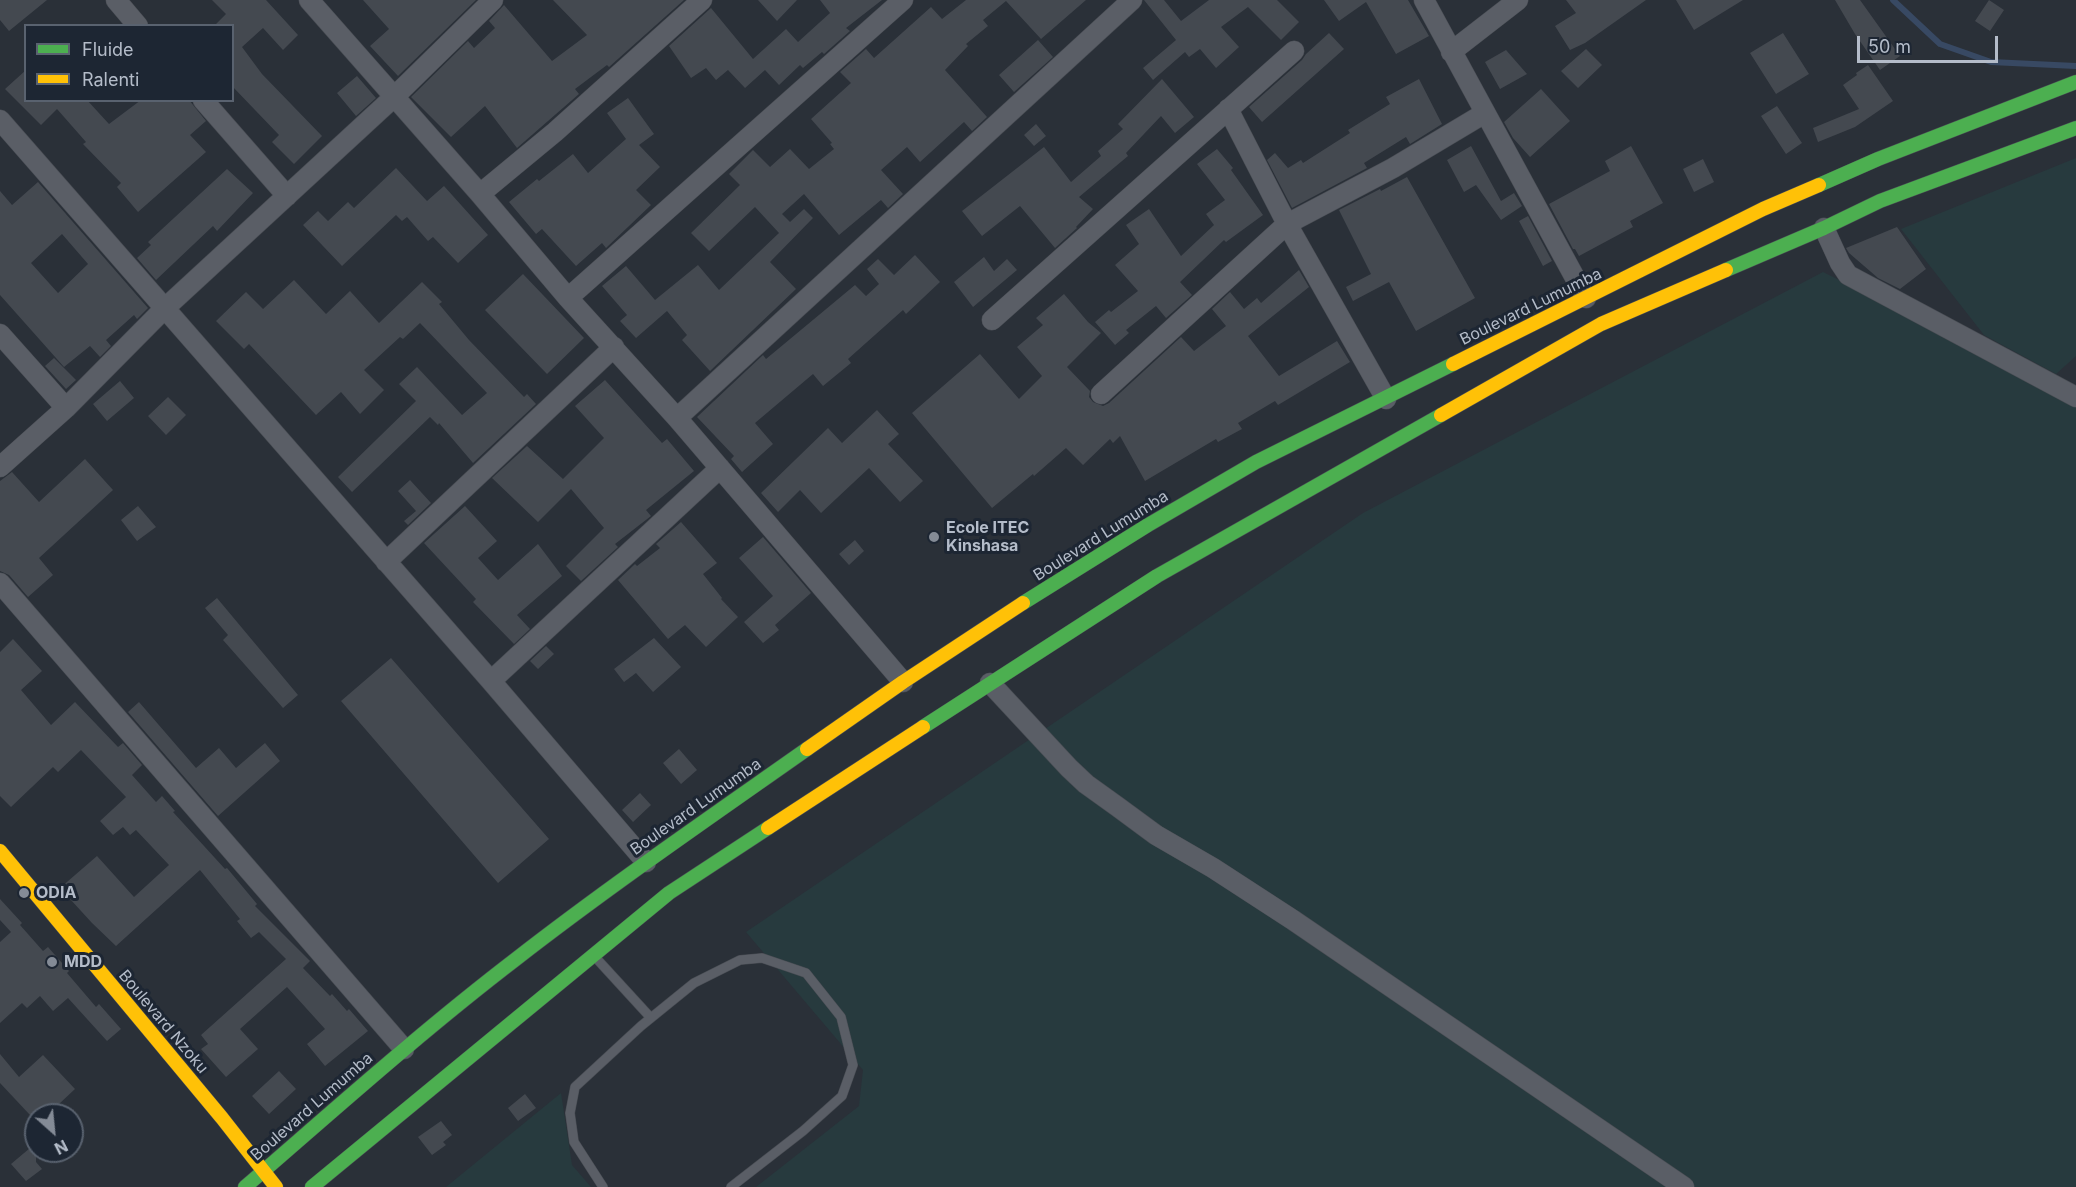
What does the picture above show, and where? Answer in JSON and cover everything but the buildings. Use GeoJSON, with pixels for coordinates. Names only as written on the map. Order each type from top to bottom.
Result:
{"type":"FeatureCollection","features":[{"type":"Feature","properties":{"kind":"main road","name":"Boulevard Lumumba"},"geometry":{"type":"LineString","coordinates":[[245,1187],[404,1049],[514,959],[646,862],[985,627],[1168,514],[1256,462],[1386,399],[1667,256],[1784,200],[1878,159],[2076,82]]}},
{"type":"Feature","properties":{"kind":"main road"},"geometry":{"type":"LineString","coordinates":[[312,1187],[669,893],[1157,576],[1601,324],[1824,228],[1880,201],[2076,128]]}},
{"type":"Feature","properties":{"kind":"main road","name":"Boulevard Nzoku"},"geometry":{"type":"LineString","coordinates":[[0,851],[222,1118],[276,1187]]}},
{"type":"Feature","properties":{"kind":"street"},"geometry":{"type":"LineString","coordinates":[[116,0],[136,24]]}},
{"type":"Feature","properties":{"kind":"street"},"geometry":{"type":"LineString","coordinates":[[309,0],[480,194],[568,298],[677,418],[903,682]]}},
{"type":"Feature","properties":{"kind":"street"},"geometry":{"type":"LineString","coordinates":[[0,467],[66,408],[164,309],[394,97],[493,0]]}},
{"type":"Feature","properties":{"kind":"street"},"geometry":{"type":"LineString","coordinates":[[480,194],[555,132],[702,0]]}},
{"type":"Feature","properties":{"kind":"street"},"geometry":{"type":"LineString","coordinates":[[568,298],[903,0]]}},
{"type":"Feature","properties":{"kind":"street"},"geometry":{"type":"LineString","coordinates":[[677,418],[1132,0]]}},
{"type":"Feature","properties":{"kind":"street"},"geometry":{"type":"LineString","coordinates":[[1424,0],[1586,298]]}},
{"type":"Feature","properties":{"kind":"street"},"geometry":{"type":"LineString","coordinates":[[1451,52],[1518,0]]}},
{"type":"Feature","properties":{"kind":"street"},"geometry":{"type":"LineString","coordinates":[[992,320],[1294,51]]}},
{"type":"Feature","properties":{"kind":"street"},"geometry":{"type":"LineString","coordinates":[[205,102],[286,196]]}},
{"type":"Feature","properties":{"kind":"street"},"geometry":{"type":"LineString","coordinates":[[1228,109],[1287,224],[1386,399]]}},
{"type":"Feature","properties":{"kind":"street"},"geometry":{"type":"LineString","coordinates":[[1101,394],[1287,224],[1393,168],[1485,112]]}},
{"type":"Feature","properties":{"kind":"street"},"geometry":{"type":"LineString","coordinates":[[0,120],[491,681],[646,862]]}},
{"type":"Feature","properties":{"kind":"street"},"geometry":{"type":"LineString","coordinates":[[1824,228],[1848,275],[2073,388]]}},
{"type":"Feature","properties":{"kind":"street"},"geometry":{"type":"LineString","coordinates":[[0,334],[66,408]]}},
{"type":"Feature","properties":{"kind":"street"},"geometry":{"type":"LineString","coordinates":[[386,562],[614,347]]}},
{"type":"Feature","properties":{"kind":"street"},"geometry":{"type":"LineString","coordinates":[[491,681],[720,468]]}},
{"type":"Feature","properties":{"kind":"street"},"geometry":{"type":"LineString","coordinates":[[0,584],[404,1049]]}},
{"type":"Feature","properties":{"kind":"street"},"geometry":{"type":"LineString","coordinates":[[990,683],[1086,784],[1156,834],[1293,920],[1684,1187]]}},
{"type":"Feature","properties":{"kind":"lane"},"geometry":{"type":"LineString","coordinates":[[593,954],[651,1018]]}},
{"type":"Feature","properties":{"kind":"lane"},"geometry":{"type":"LineString","coordinates":[[603,1187],[574,1142],[570,1113],[575,1087],[651,1018],[694,983],[740,960],[762,958],[806,973],[841,1017],[853,1065],[842,1096],[803,1131],[731,1187]]}},
{"type":"Feature","properties":{"kind":"green space"},"geometry":{"type":"Polygon","coordinates":[[[2076,158],[2076,356],[2056,374],[1984,335],[1901,229],[2076,158]]]}},
{"type":"Feature","properties":{"kind":"green space"},"geometry":{"type":"Polygon","coordinates":[[[1823,272],[2058,388],[2076,403],[2076,1187],[756,1187],[859,1106],[863,1070],[746,932],[1363,513],[1823,272]]]}},
{"type":"Feature","properties":{"kind":"green space"},"geometry":{"type":"Polygon","coordinates":[[[561,1093],[572,1165],[591,1187],[446,1187],[561,1093]]]}},
{"type":"Feature","properties":{"kind":"waterway"},"geometry":{"type":"LineString","coordinates":[[1893,0],[1940,44],[1991,62],[2076,66]]}},
{"type":"Feature","properties":{"kind":"traffic: fast"},"geometry":{"type":"LineString","coordinates":[[1819,185],[1878,159],[2076,82]]}},
{"type":"Feature","properties":{"kind":"traffic: fast"},"geometry":{"type":"LineString","coordinates":[[1726,270],[1880,201],[2076,128]]}},
{"type":"Feature","properties":{"kind":"traffic: fast"},"geometry":{"type":"LineString","coordinates":[[1023,603],[1148,525],[1256,462],[1453,364]]}},
{"type":"Feature","properties":{"kind":"traffic: fast"},"geometry":{"type":"LineString","coordinates":[[923,727],[1157,576],[1441,415]]}},
{"type":"Feature","properties":{"kind":"traffic: fast"},"geometry":{"type":"LineString","coordinates":[[245,1187],[412,1042],[481,986],[551,932],[807,749]]}},
{"type":"Feature","properties":{"kind":"traffic: fast"},"geometry":{"type":"LineString","coordinates":[[312,1187],[669,893],[768,828]]}},
{"type":"Feature","properties":{"kind":"traffic: slow"},"geometry":{"type":"LineString","coordinates":[[1453,364],[1763,209],[1819,185]]}},
{"type":"Feature","properties":{"kind":"traffic: slow"},"geometry":{"type":"LineString","coordinates":[[1441,415],[1601,324],[1726,270]]}},
{"type":"Feature","properties":{"kind":"traffic: slow"},"geometry":{"type":"LineString","coordinates":[[807,749],[1023,603]]}},
{"type":"Feature","properties":{"kind":"traffic: slow"},"geometry":{"type":"LineString","coordinates":[[768,828],[923,727]]}},
{"type":"Feature","properties":{"kind":"traffic: slow"},"geometry":{"type":"LineString","coordinates":[[0,851],[222,1118],[276,1187]]}},
{"type":"Feature","properties":{"kind":"place","name":"Ecole ITEC Kinshasa"},"geometry":{"type":"Point","coordinates":[934,537]}},
{"type":"Feature","properties":{"kind":"place","name":"ODIA"},"geometry":{"type":"Point","coordinates":[24,893]}},
{"type":"Feature","properties":{"kind":"place","name":"MDD"},"geometry":{"type":"Point","coordinates":[52,962]}}]}
